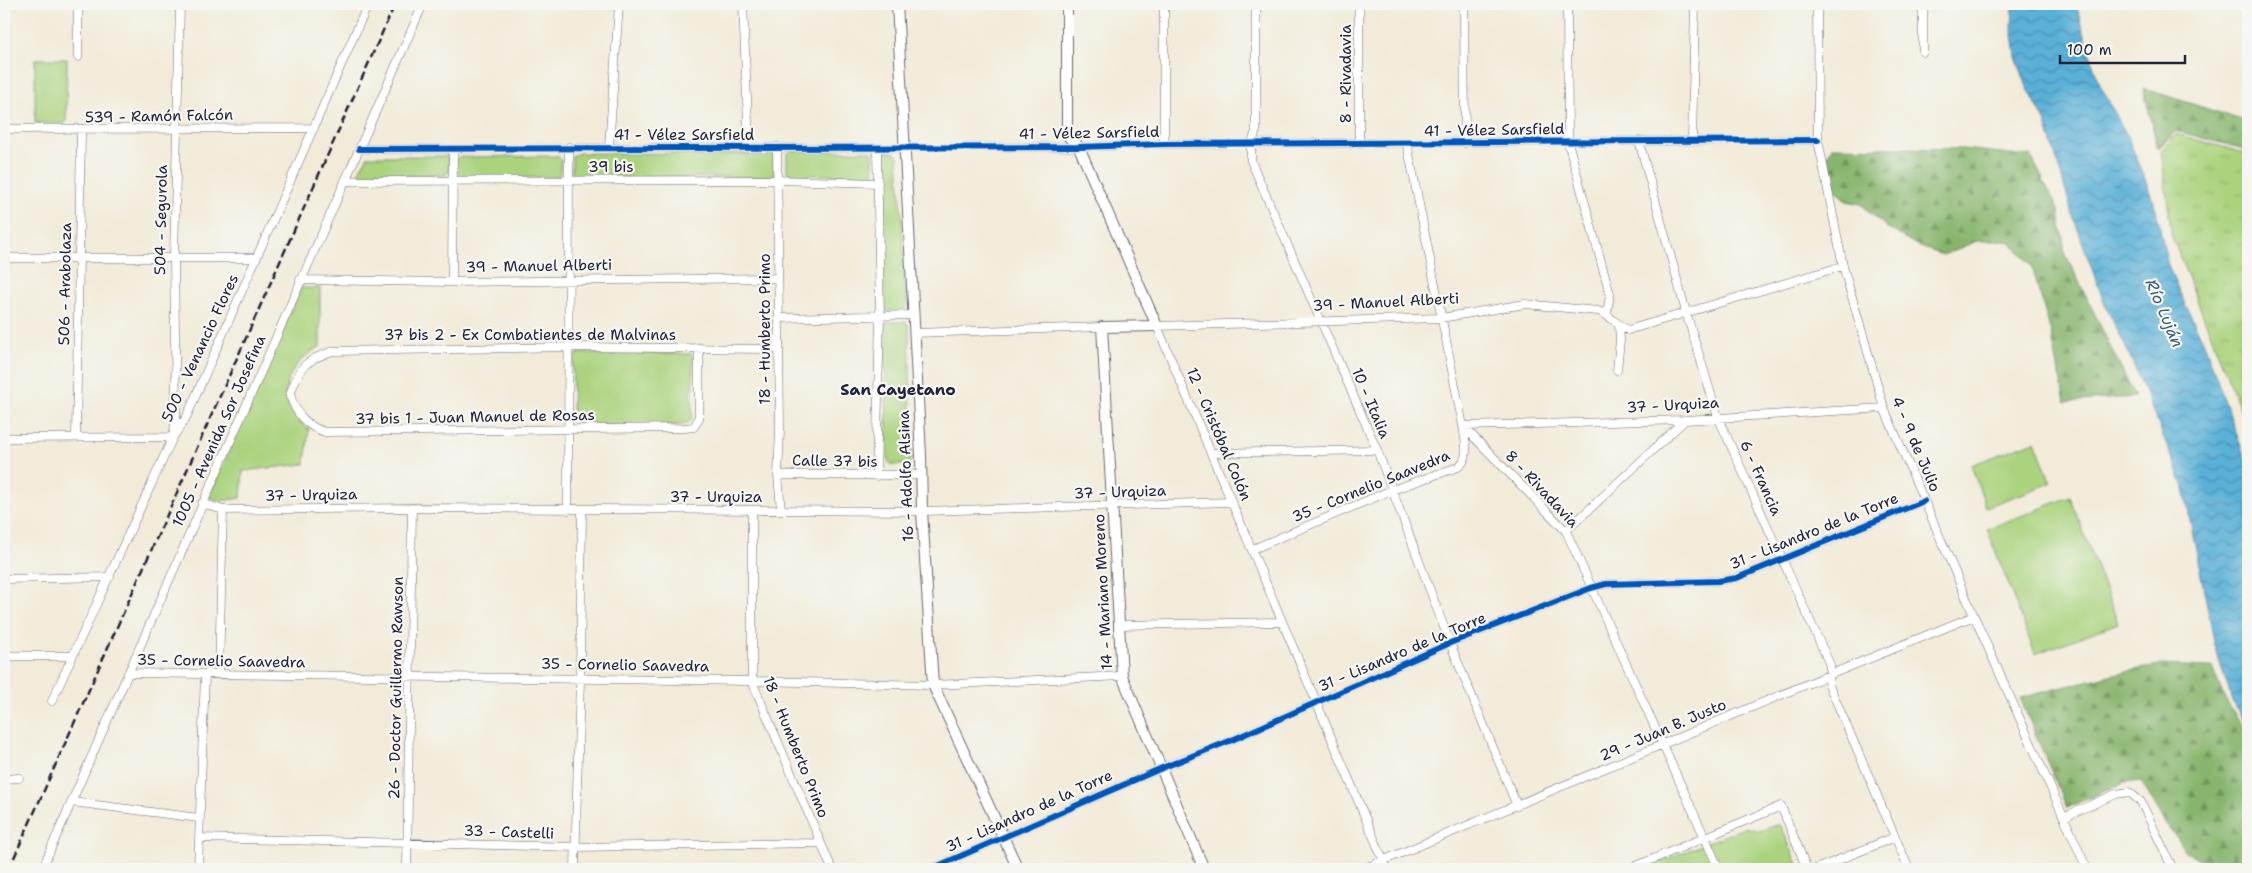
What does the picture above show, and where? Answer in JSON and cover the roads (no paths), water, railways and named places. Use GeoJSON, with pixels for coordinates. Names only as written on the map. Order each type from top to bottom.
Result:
{"type":"FeatureCollection","features":[{"type":"Feature","properties":{"kind":"street"},"geometry":{"type":"LineString","coordinates":[[78,4],[78,57]]}},
{"type":"Feature","properties":{"kind":"street","name":"504 - Segurola"},"geometry":{"type":"LineString","coordinates":[[173,437],[176,417],[174,257],[180,4]]}},
{"type":"Feature","properties":{"kind":"street","name":"500 - Venancio Flores"},"geometry":{"type":"LineString","coordinates":[[52,701],[173,437],[186,418],[368,4]]}},
{"type":"Feature","properties":{"kind":"street","name":"1005 - Avenida Sor Josefina"},"geometry":{"type":"LineString","coordinates":[[42,869],[423,4]]}},
{"type":"Feature","properties":{"kind":"street"},"geometry":{"type":"LineString","coordinates":[[609,147],[619,4]]}},
{"type":"Feature","properties":{"kind":"street"},"geometry":{"type":"LineString","coordinates":[[743,4],[748,147]]}},
{"type":"Feature","properties":{"kind":"street","name":"16 - Adolfo Alsina"},"geometry":{"type":"LineString","coordinates":[[897,4],[922,475],[922,511],[933,685],[1018,869]]}},
{"type":"Feature","properties":{"kind":"street","name":"12 - Cristóbal Colón"},"geometry":{"type":"LineString","coordinates":[[1067,4],[1067,131],[1069,137],[1079,147],[1157,326],[1387,869]]}},
{"type":"Feature","properties":{"kind":"street"},"geometry":{"type":"LineString","coordinates":[[1164,4],[1164,144]]}},
{"type":"Feature","properties":{"kind":"street","name":"10 - Italia"},"geometry":{"type":"LineString","coordinates":[[1256,4],[1256,130],[1251,145],[1252,161],[1377,450],[1450,643],[1517,806]]}},
{"type":"Feature","properties":{"kind":"street","name":"8 - Rivadavia"},"geometry":{"type":"LineString","coordinates":[[1359,144],[1360,4]]}},
{"type":"Feature","properties":{"kind":"street"},"geometry":{"type":"LineString","coordinates":[[1464,4],[1465,143]]}},
{"type":"Feature","properties":{"kind":"street"},"geometry":{"type":"LineString","coordinates":[[1567,4],[1568,142],[1610,294],[1607,314],[1618,326],[1628,330],[1843,266]]}},
{"type":"Feature","properties":{"kind":"street"},"geometry":{"type":"LineString","coordinates":[[1692,141],[1695,4]]}},
{"type":"Feature","properties":{"kind":"street","name":"4 - 9 de Julio"},"geometry":{"type":"LineString","coordinates":[[1817,4],[1818,140],[1843,266],[1884,408],[2087,869]]}},
{"type":"Feature","properties":{"kind":"street"},"geometry":{"type":"LineString","coordinates":[[1923,4],[1923,52]]}},
{"type":"Feature","properties":{"kind":"street","name":"539 - Ramón Falcón"},"geometry":{"type":"LineString","coordinates":[[4,129],[81,131],[314,128]]}},
{"type":"Feature","properties":{"kind":"street","name":"506 - Arabolaza"},"geometry":{"type":"LineString","coordinates":[[76,437],[81,131]]}},
{"type":"Feature","properties":{"kind":"street","name":"41 - Vélez Sarsfield"},"geometry":{"type":"LineString","coordinates":[[359,150],[569,147],[1079,147],[1164,144],[1251,145],[1818,140]]}},
{"type":"Feature","properties":{"kind":"street","name":"6 - Francia"},"geometry":{"type":"LineString","coordinates":[[1639,141],[1686,312],[1718,417],[1830,665],[1829,684],[1909,869]]}},
{"type":"Feature","properties":{"kind":"street"},"geometry":{"type":"LineString","coordinates":[[1407,143],[1440,318],[1463,426]]}},
{"type":"Feature","properties":{"kind":"street"},"geometry":{"type":"LineString","coordinates":[[568,510],[567,181],[569,147]]}},
{"type":"Feature","properties":{"kind":"street","name":"18 - Humberto Primo"},"geometry":{"type":"LineString","coordinates":[[778,147],[780,431],[778,475],[781,510]]}},
{"type":"Feature","properties":{"kind":"street"},"geometry":{"type":"LineString","coordinates":[[876,476],[880,316],[877,148]]}},
{"type":"Feature","properties":{"kind":"street"},"geometry":{"type":"LineString","coordinates":[[452,282],[453,150]]}},
{"type":"Feature","properties":{"kind":"street","name":"39 bis"},"geometry":{"type":"LineString","coordinates":[[345,181],[778,180],[878,184]]}},
{"type":"Feature","properties":{"kind":"street"},"geometry":{"type":"LineString","coordinates":[[4,258],[256,258]]}},
{"type":"Feature","properties":{"kind":"street","name":"39 - Manuel Alberti"},"geometry":{"type":"LineString","coordinates":[[300,280],[452,282],[778,278]]}},
{"type":"Feature","properties":{"kind":"street","name":"39 - Manuel Alberti"},"geometry":{"type":"LineString","coordinates":[[914,333],[1440,318],[1526,304],[1581,309],[1607,314]]}},
{"type":"Feature","properties":{"kind":"street"},"geometry":{"type":"LineString","coordinates":[[778,318],[914,316]]}},
{"type":"Feature","properties":{"kind":"street"},"geometry":{"type":"LineString","coordinates":[[1617,370],[1620,340],[1618,326]]}},
{"type":"Feature","properties":{"kind":"street","name":"14 - Mariano Moreno"},"geometry":{"type":"LineString","coordinates":[[1102,327],[1122,676],[1204,869]]}},
{"type":"Feature","properties":{"kind":"street","name":"37 bis 2 - Ex Combatientes de Malvinas"},"geometry":{"type":"LineString","coordinates":[[294,380],[301,368],[310,360],[333,350],[569,347],[778,349]]}},
{"type":"Feature","properties":{"kind":"street","name":"37 bis 1 - Juan Manuel de Rosas"},"geometry":{"type":"LineString","coordinates":[[294,380],[290,396],[293,405],[304,421],[314,428],[325,432],[694,427],[699,418],[699,348]]}},
{"type":"Feature","properties":{"kind":"street","name":"37 - Urquiza"},"geometry":{"type":"LineString","coordinates":[[1463,426],[1685,420],[1884,408]]}},
{"type":"Feature","properties":{"kind":"street"},"geometry":{"type":"LineString","coordinates":[[1566,531],[1685,420]]}},
{"type":"Feature","properties":{"kind":"street","name":"8 - Rivadavia"},"geometry":{"type":"LineString","coordinates":[[1463,426],[1566,531],[1719,869]]}},
{"type":"Feature","properties":{"kind":"street","name":"35 - Cornelio Saavedra"},"geometry":{"type":"LineString","coordinates":[[1253,549],[1392,490],[1458,467],[1464,463],[1466,457],[1463,426]]}},
{"type":"Feature","properties":{"kind":"street"},"geometry":{"type":"LineString","coordinates":[[4,438],[173,437]]}},
{"type":"Feature","properties":{"kind":"street"},"geometry":{"type":"LineString","coordinates":[[1212,453],[1377,450]]}},
{"type":"Feature","properties":{"kind":"street","name":"Calle 37 bis"},"geometry":{"type":"LineString","coordinates":[[778,475],[922,475]]}},
{"type":"Feature","properties":{"kind":"street","name":"31 - Lisandro de la Torre"},"geometry":{"type":"LineString","coordinates":[[931,869],[1162,768],[1232,740],[1450,643],[1591,588],[1606,584],[1718,581],[1737,578],[1924,500]]}},
{"type":"Feature","properties":{"kind":"street","name":"37 - Urquiza"},"geometry":{"type":"LineString","coordinates":[[202,503],[223,510],[412,508],[922,511],[1231,502]]}},
{"type":"Feature","properties":{"kind":"street","name":"26 - Doctor Guillermo Rawson"},"geometry":{"type":"LineString","coordinates":[[408,869],[412,508]]}},
{"type":"Feature","properties":{"kind":"street"},"geometry":{"type":"LineString","coordinates":[[219,674],[223,510]]}},
{"type":"Feature","properties":{"kind":"street"},"geometry":{"type":"LineString","coordinates":[[575,869],[582,510]]}},
{"type":"Feature","properties":{"kind":"street","name":"18 - Humberto Primo"},"geometry":{"type":"LineString","coordinates":[[752,511],[752,681],[832,869]]}},
{"type":"Feature","properties":{"kind":"street"},"geometry":{"type":"LineString","coordinates":[[4,579],[110,577]]}},
{"type":"Feature","properties":{"kind":"street","name":"29 - Juan B. Justo"},"geometry":{"type":"LineString","coordinates":[[1363,869],[1974,616]]}},
{"type":"Feature","properties":{"kind":"street"},"geometry":{"type":"LineString","coordinates":[[1120,625],[1282,622]]}},
{"type":"Feature","properties":{"kind":"street"},"geometry":{"type":"LineString","coordinates":[[4,656],[72,656]]}},
{"type":"Feature","properties":{"kind":"street","name":"35 - Cornelio Saavedra"},"geometry":{"type":"LineString","coordinates":[[128,673],[580,678],[933,685],[1122,676]]}},
{"type":"Feature","properties":{"kind":"street"},"geometry":{"type":"LineString","coordinates":[[198,869],[205,674]]}},
{"type":"Feature","properties":{"kind":"street"},"geometry":{"type":"LineString","coordinates":[[4,779],[19,778]]}},
{"type":"Feature","properties":{"kind":"street"},"geometry":{"type":"LineString","coordinates":[[2064,817],[2116,794],[2129,792],[2141,802],[2172,869]]}},
{"type":"Feature","properties":{"kind":"street"},"geometry":{"type":"LineString","coordinates":[[72,802],[199,818]]}},
{"type":"Feature","properties":{"kind":"street"},"geometry":{"type":"LineString","coordinates":[[1629,869],[1781,806],[1807,869]]}},
{"type":"Feature","properties":{"kind":"street"},"geometry":{"type":"LineString","coordinates":[[1816,869],[1895,837]]}},
{"type":"Feature","properties":{"kind":"street","name":"33 - Castelli"},"geometry":{"type":"LineString","coordinates":[[198,838],[576,847],[819,842]]}},
{"type":"Feature","properties":{"kind":"water","name":"Río Luján"},"geometry":{"type":"Polygon","coordinates":[[[2013,4],[2076,4],[2098,81],[2126,134],[2141,168],[2156,209],[2167,262],[2204,343],[2248,466],[2248,729],[2233,702],[2216,651],[2183,484],[2129,354],[2105,305],[2072,213],[2046,123],[2026,85],[2016,56],[2012,28],[2013,4]]]}},
{"type":"Feature","properties":{"kind":"railway"},"geometry":{"type":"LineString","coordinates":[[9,869],[395,4]]}},
{"type":"Feature","properties":{"kind":"district","name":"San Cayetano"},"geometry":{"type":"Point","coordinates":[898,389]}}]}
